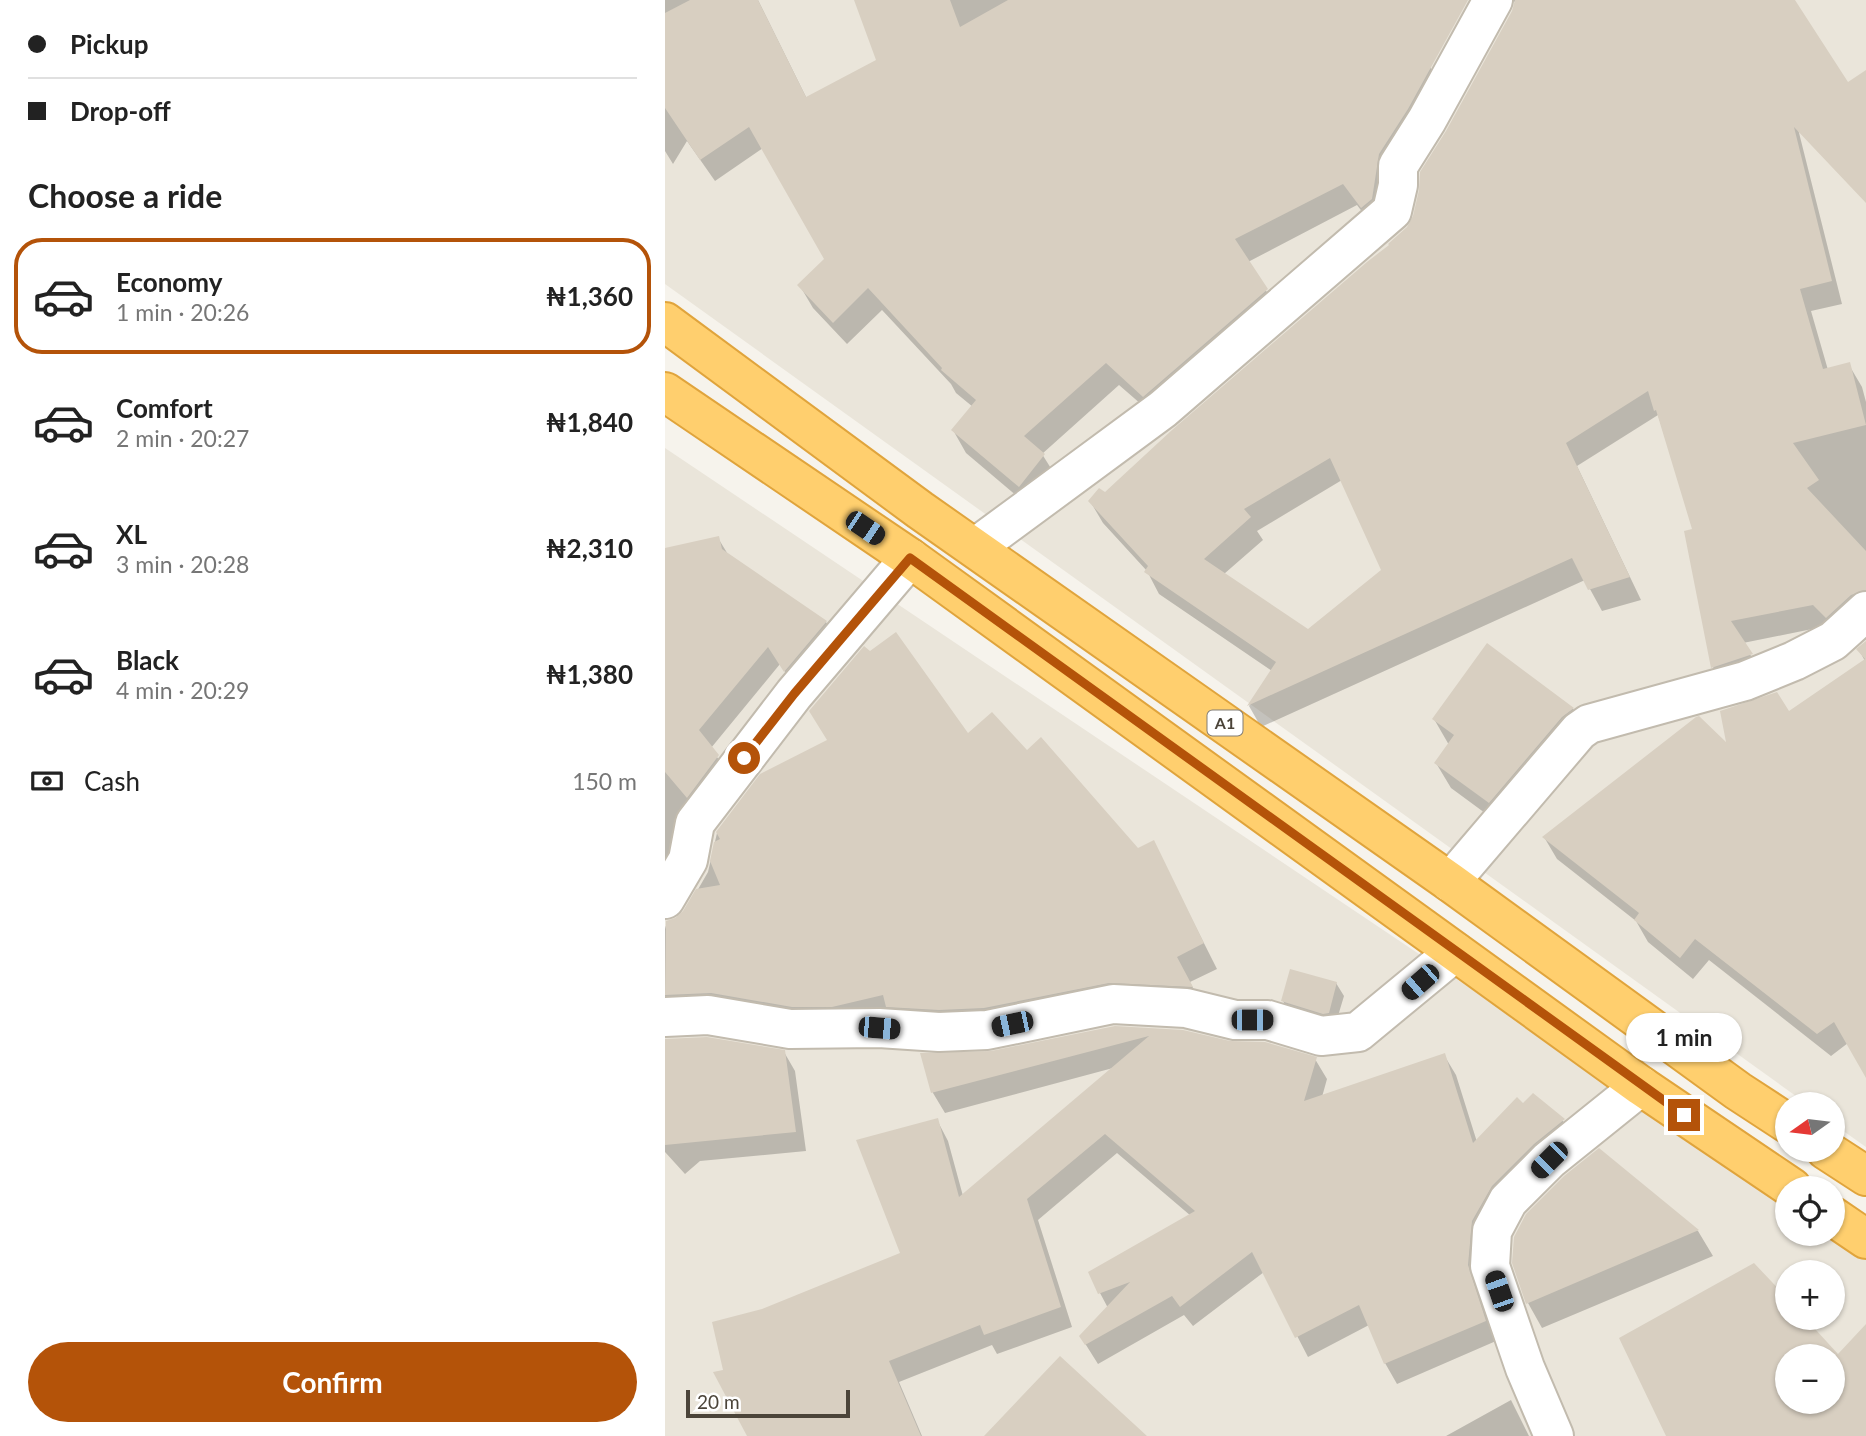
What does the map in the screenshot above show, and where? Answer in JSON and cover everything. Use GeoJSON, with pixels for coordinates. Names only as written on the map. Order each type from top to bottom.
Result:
{"type":"FeatureCollection","features":[{"type":"Feature","properties":{"kind":"highway","name":"A1"},"geometry":{"type":"LineString","coordinates":[[665,322],[920,510],[1450,882],[1775,1115]]}},
{"type":"Feature","properties":{"kind":"highway"},"geometry":{"type":"LineString","coordinates":[[665,392],[910,558],[1641,1086],[1775,1177]]}},
{"type":"Feature","properties":{"kind":"highway"},"geometry":{"type":"LineString","coordinates":[[1844,1162],[1866,1176]]}},
{"type":"Feature","properties":{"kind":"highway"},"geometry":{"type":"LineString","coordinates":[[1845,1225],[1866,1239]]}},
{"type":"Feature","properties":{"kind":"street"},"geometry":{"type":"LineString","coordinates":[[976,547],[1163,409],[1392,211],[1398,185],[1398,166],[1433,110],[1493,0]]}},
{"type":"Feature","properties":{"kind":"street"},"geometry":{"type":"LineString","coordinates":[[665,899],[688,860],[695,823],[794,694],[910,558]]}},
{"type":"Feature","properties":{"kind":"street"},"geometry":{"type":"LineString","coordinates":[[1450,882],[1579,731],[1589,724],[1745,681],[1833,641],[1866,611]]}},
{"type":"Feature","properties":{"kind":"street"},"geometry":{"type":"LineString","coordinates":[[665,1017],[708,1014],[790,1029],[879,1028],[939,1032],[987,1030],[1113,1004],[1186,1008],[1235,1020],[1268,1020],[1321,1036],[1358,1032],[1455,952]]}},
{"type":"Feature","properties":{"kind":"street"},"geometry":{"type":"LineString","coordinates":[[1554,1436],[1525,1367],[1490,1266],[1492,1231],[1508,1201],[1549,1160],[1641,1086]]}},
{"type":"Feature","properties":{"kind":"shaded area"},"geometry":{"type":"Polygon","coordinates":[[[665,0],[1866,0],[1866,1147],[1845,1132],[1845,1092],[1790,1092],[665,284],[665,0]]]}},
{"type":"Feature","properties":{"kind":"shaded area"},"geometry":{"type":"Polygon","coordinates":[[[665,448],[1775,1193],[1775,1246],[1845,1246],[1845,1242],[1866,1254],[1866,1436],[665,1436],[665,448]]]}},
{"type":"Feature","properties":{"kind":"building"},"geometry":{"type":"Polygon","coordinates":[[[690,0],[758,0],[806,97],[876,60],[854,0],[950,0],[960,27],[1008,0],[1468,0],[1408,109],[1379,154],[1372,199],[1361,208],[1343,184],[1235,239],[1268,289],[1143,397],[1106,363],[1024,436],[1045,454],[1019,487],[951,430],[976,400],[941,370],[868,288],[833,323],[797,285],[824,259],[749,127],[700,160],[665,108],[665,13],[690,0]]]}},
{"type":"Feature","properties":{"kind":"building"},"geometry":{"type":"Polygon","coordinates":[[[1515,0],[1795,0],[1848,82],[1866,70],[1866,203],[1794,127],[1832,281],[1800,289],[1823,369],[1850,362],[1866,425],[1793,443],[1819,480],[1807,488],[1866,551],[1866,590],[1851,595],[1826,618],[1813,605],[1731,621],[1753,654],[1711,668],[1684,531],[1692,529],[1648,391],[1566,443],[1630,577],[1588,590],[1572,558],[1247,706],[1276,662],[1144,572],[1148,566],[1088,501],[1099,488],[1105,492],[1172,430],[1407,227],[1413,216],[1420,172],[1446,131],[1512,11],[1515,0]],[[1330,458],[1244,509],[1251,517],[1204,559],[1308,629],[1381,570],[1330,458]]]}},
{"type":"Feature","properties":{"kind":"building"},"geometry":{"type":"Polygon","coordinates":[[[719,536],[722,549],[827,621],[784,672],[768,647],[699,730],[719,755],[687,798],[665,772],[665,548],[719,536]]]}},
{"type":"Feature","properties":{"kind":"building"},"geometry":{"type":"Polygon","coordinates":[[[896,632],[968,733],[992,712],[1027,750],[1041,737],[1138,848],[1154,840],[1204,943],[1177,957],[1193,987],[1109,983],[984,1008],[939,1010],[886,1007],[883,995],[832,1007],[792,1007],[711,993],[665,995],[666,921],[683,911],[696,889],[720,885],[710,861],[714,842],[720,839],[716,832],[760,774],[827,740],[809,711],[864,646],[870,651],[896,632]]]}},
{"type":"Feature","properties":{"kind":"building"},"geometry":{"type":"Polygon","coordinates":[[[1866,641],[1866,1078],[1834,1022],[1817,1034],[1695,939],[1680,958],[1634,920],[1639,913],[1542,837],[1696,717],[1699,716],[1726,742],[1720,711],[1777,692],[1789,711],[1865,659],[1856,649],[1866,641]]]}},
{"type":"Feature","properties":{"kind":"building"},"geometry":{"type":"Polygon","coordinates":[[[1487,643],[1574,708],[1562,717],[1489,803],[1434,763],[1454,735],[1432,719],[1487,643]]]}},
{"type":"Feature","properties":{"kind":"building"},"geometry":{"type":"Polygon","coordinates":[[[1290,969],[1337,982],[1329,1013],[1323,1014],[1281,1001],[1290,969]]]}},
{"type":"Feature","properties":{"kind":"building"},"geometry":{"type":"Polygon","coordinates":[[[1115,1026],[1183,1030],[1230,1041],[1265,1042],[1317,1057],[1304,1101],[1445,1053],[1473,1143],[1517,1097],[1523,1103],[1533,1093],[1565,1119],[1534,1144],[1492,1186],[1472,1221],[1468,1265],[1486,1321],[1384,1364],[1359,1305],[1295,1338],[1252,1252],[1180,1307],[1172,1296],[1085,1345],[1079,1336],[1130,1282],[1098,1294],[1088,1272],[1195,1211],[1105,1134],[1027,1199],[1061,1307],[984,1335],[980,1325],[889,1361],[921,1436],[747,1436],[713,1372],[723,1370],[712,1322],[762,1309],[900,1253],[856,1140],[938,1118],[959,1197],[1149,1036],[931,1093],[920,1053],[991,1051],[1115,1026]]]}},
{"type":"Feature","properties":{"kind":"building"},"geometry":{"type":"Polygon","coordinates":[[[707,1037],[785,1050],[796,1132],[665,1145],[665,1039],[707,1037]]]}},
{"type":"Feature","properties":{"kind":"building"},"geometry":{"type":"Polygon","coordinates":[[[1599,1148],[1699,1230],[1526,1304],[1512,1263],[1514,1237],[1526,1214],[1564,1176],[1599,1148]]]}},
{"type":"Feature","properties":{"kind":"building"},"geometry":{"type":"Polygon","coordinates":[[[1754,1263],[1775,1285],[1775,1330],[1816,1330],[1829,1344],[1775,1344],[1775,1414],[1845,1414],[1845,1346],[1866,1324],[1866,1436],[1666,1436],[1619,1338],[1754,1263]]]}},
{"type":"Feature","properties":{"kind":"building"},"geometry":{"type":"Polygon","coordinates":[[[1060,1356],[1147,1436],[984,1436],[1060,1356]]]}},
{"type":"Feature","properties":{"kind":"route"},"geometry":{"type":"LineString","coordinates":[[744,758],[794,694],[910,558],[1684,1115]]}}]}
